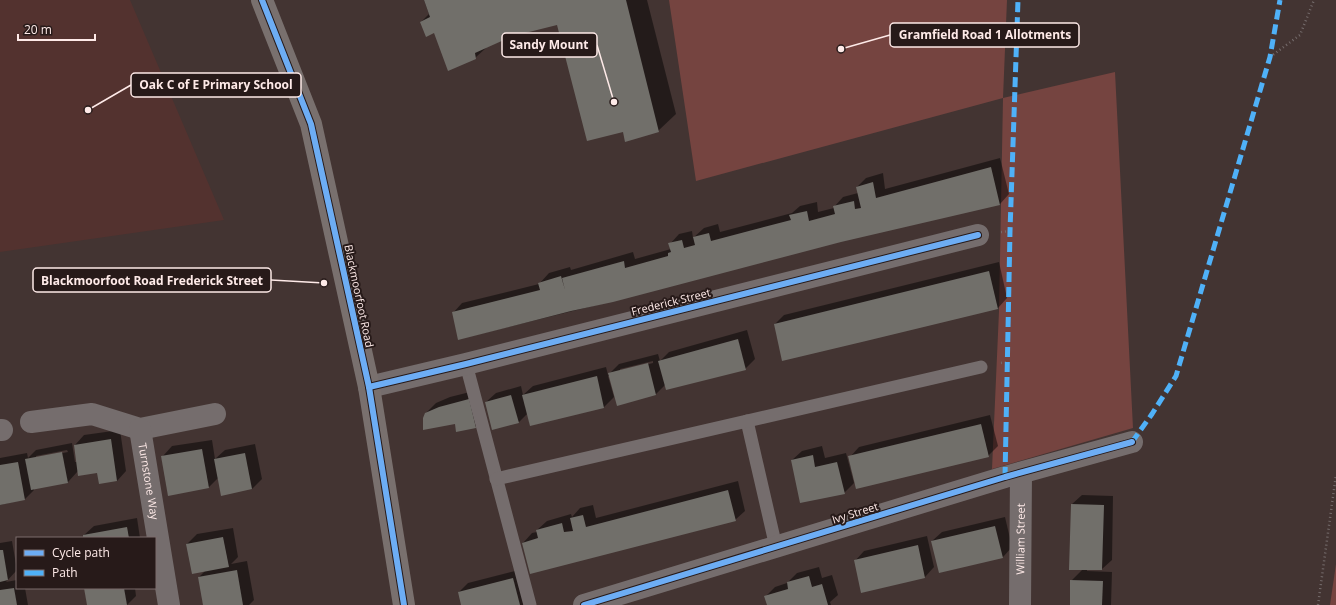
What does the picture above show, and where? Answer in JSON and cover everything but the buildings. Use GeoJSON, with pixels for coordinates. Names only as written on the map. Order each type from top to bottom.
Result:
{"type":"FeatureCollection","features":[{"type":"Feature","properties":{"kind":"street","name":"Blackmoorfoot Road"},"geometry":{"type":"LineString","coordinates":[[262,0],[311,124],[369,387],[404,605]]}},
{"type":"Feature","properties":{"kind":"street","name":"Frederick Street"},"geometry":{"type":"LineString","coordinates":[[369,387],[978,235]]}},
{"type":"Feature","properties":{"kind":"street"},"geometry":{"type":"LineString","coordinates":[[31,422],[92,414],[140,429],[215,414]]}},
{"type":"Feature","properties":{"kind":"street","name":"Turnstone Way"},"geometry":{"type":"LineString","coordinates":[[140,429],[169,605]]}},
{"type":"Feature","properties":{"kind":"street","name":"Ivy Street"},"geometry":{"type":"LineString","coordinates":[[584,605],[1021,473],[1132,442]]}},
{"type":"Feature","properties":{"kind":"street","name":"William Street"},"geometry":{"type":"LineString","coordinates":[[1020,605],[1021,473]]}},
{"type":"Feature","properties":{"kind":"lane"},"geometry":{"type":"LineString","coordinates":[[466,364],[530,605]]}},
{"type":"Feature","properties":{"kind":"lane"},"geometry":{"type":"LineString","coordinates":[[496,479],[981,367]]}},
{"type":"Feature","properties":{"kind":"lane"},"geometry":{"type":"LineString","coordinates":[[747,421],[776,547]]}},
{"type":"Feature","properties":{"kind":"path"},"geometry":{"type":"LineString","coordinates":[[1270,57],[1300,35],[1314,0]]}},
{"type":"Feature","properties":{"kind":"path"},"geometry":{"type":"LineString","coordinates":[[1318,605],[1336,475]]}},
{"type":"Feature","properties":{"kind":"shaded area"},"geometry":{"type":"Polygon","coordinates":[[[0,0],[130,0],[224,220],[0,252],[0,0]]]}},
{"type":"Feature","properties":{"kind":"shaded area"},"geometry":{"type":"Polygon","coordinates":[[[669,0],[1007,0],[1003,98],[696,181],[669,0]]]}},
{"type":"Feature","properties":{"kind":"shaded area"},"geometry":{"type":"Polygon","coordinates":[[[1115,72],[1133,428],[992,469],[999,311],[1003,98],[1115,72]]]}},
{"type":"Feature","properties":{"kind":"shaded area"},"geometry":{"type":"Polygon","coordinates":[[[1336,564],[1336,605],[1330,605],[1336,564]]]}},
{"type":"Feature","properties":{"kind":"marked path"},"geometry":{"type":"LineString","coordinates":[[1005,477],[1010,231],[1018,0]]}},
{"type":"Feature","properties":{"kind":"marked path"},"geometry":{"type":"LineString","coordinates":[[1132,442],[1176,376],[1270,57],[1280,0]]}},
{"type":"Feature","properties":{"kind":"cycle path"},"geometry":{"type":"LineString","coordinates":[[262,0],[311,124],[369,387],[404,605]]}},
{"type":"Feature","properties":{"kind":"cycle path"},"geometry":{"type":"LineString","coordinates":[[369,387],[978,235]]}},
{"type":"Feature","properties":{"kind":"cycle path"},"geometry":{"type":"LineString","coordinates":[[584,605],[1005,477],[1132,442]]}},
{"type":"Feature","properties":{"kind":"place","name":"Gramfield Road 1 Allotments"},"geometry":{"type":"Point","coordinates":[841,49]}},
{"type":"Feature","properties":{"kind":"place","name":"Sandy Mount"},"geometry":{"type":"Point","coordinates":[614,102]}},
{"type":"Feature","properties":{"kind":"place","name":"Oak C of E Primary School"},"geometry":{"type":"Point","coordinates":[88,110]}},
{"type":"Feature","properties":{"kind":"place","name":"Blackmoorfoot Road Frederick Street"},"geometry":{"type":"Point","coordinates":[324,283]}}]}
